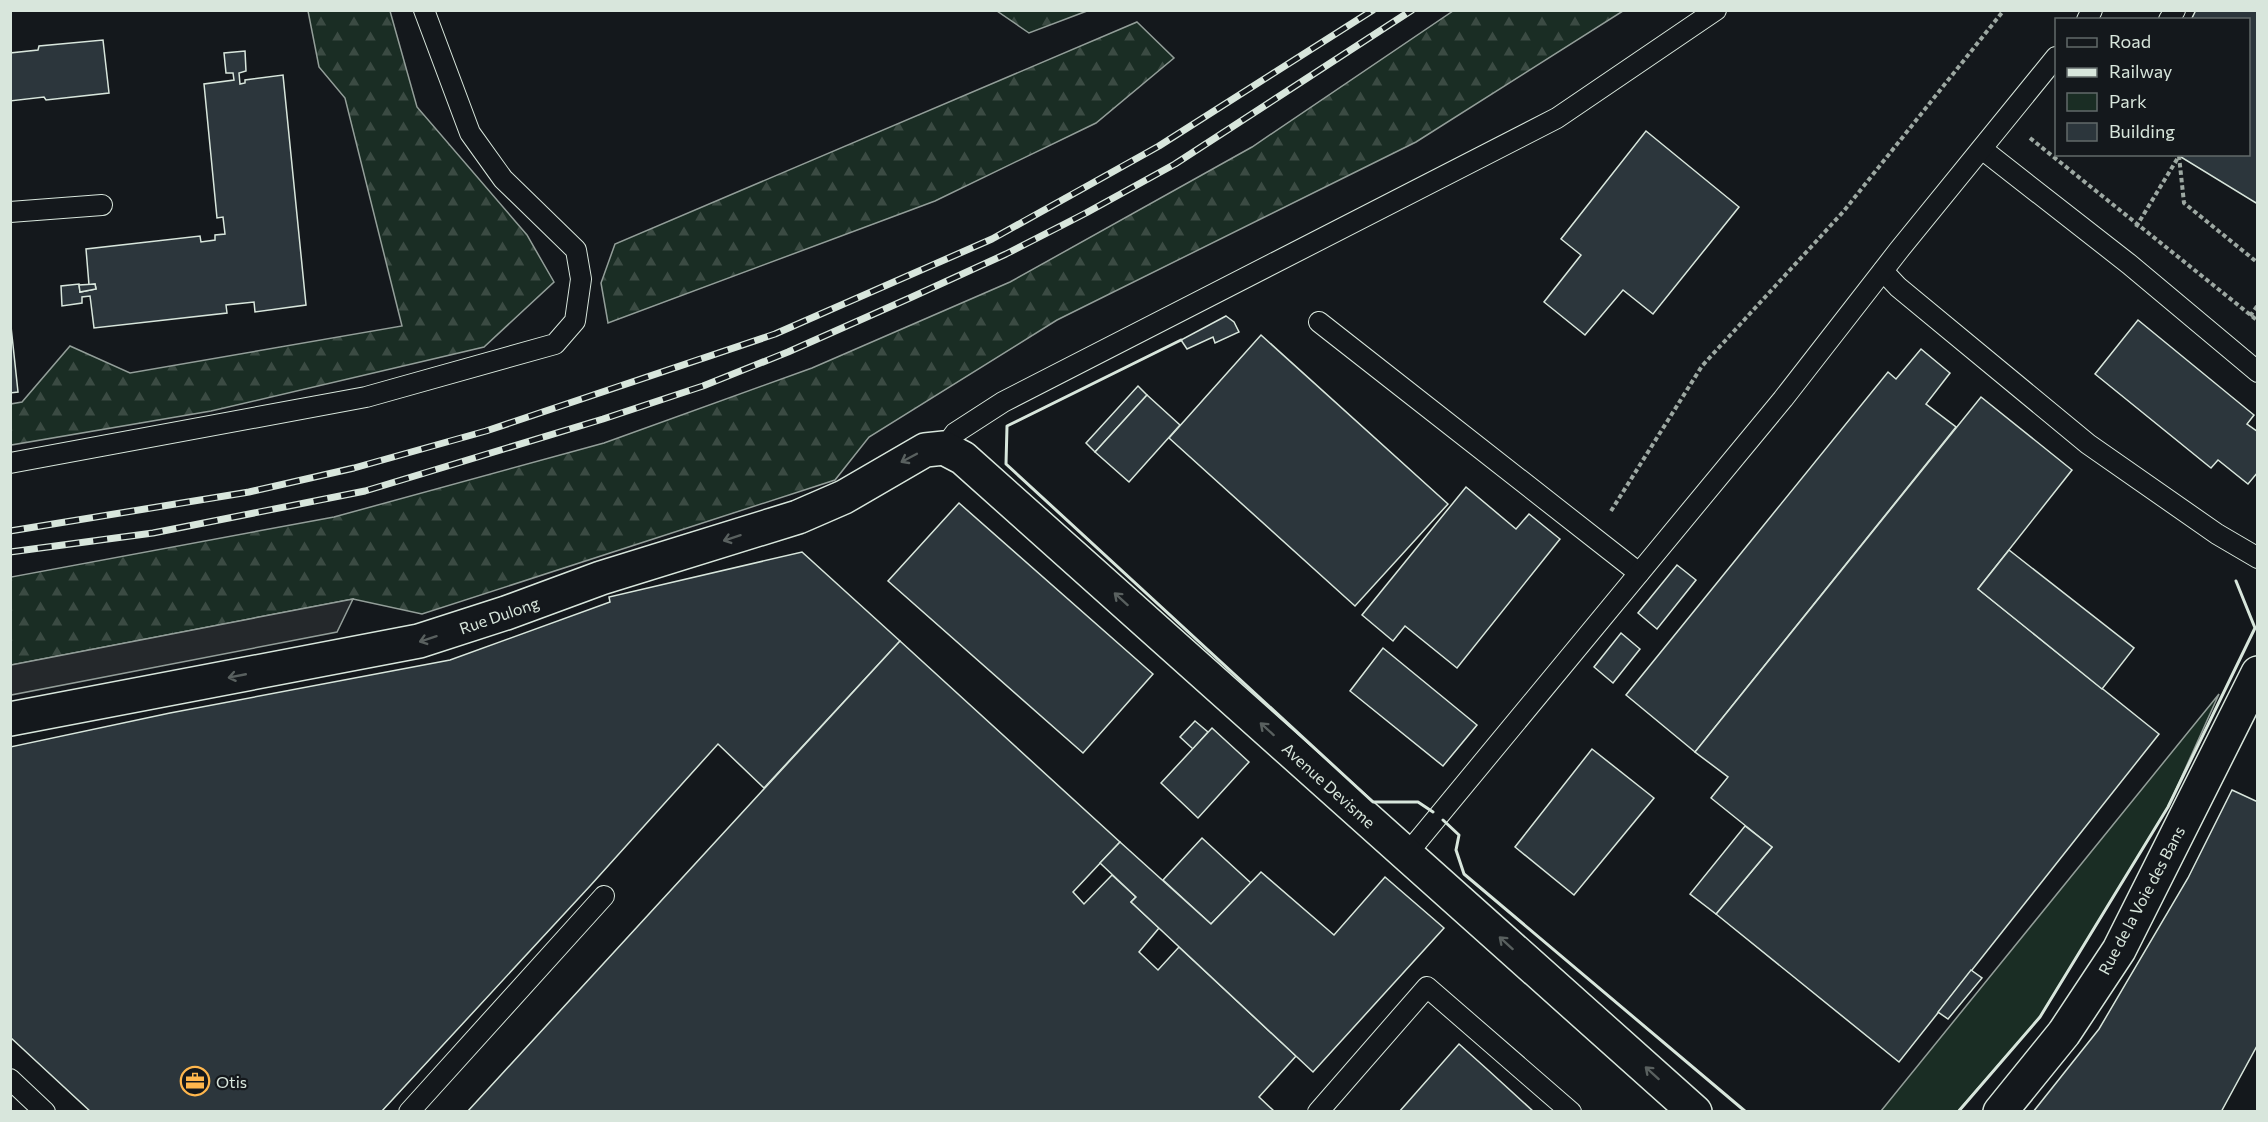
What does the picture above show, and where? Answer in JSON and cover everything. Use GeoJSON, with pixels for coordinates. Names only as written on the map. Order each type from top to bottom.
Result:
{"type":"FeatureCollection","features":[{"type":"Feature","properties":{"kind":"street","name":"Rue Dulong"},"geometry":{"type":"LineString","coordinates":[[10,719],[419,642],[601,578],[798,517],[844,497],[925,450],[953,453]]}},
{"type":"Feature","properties":{"kind":"street","name":"Avenue Devisme"},"geometry":{"type":"LineString","coordinates":[[953,453],[1695,1112]]}},
{"type":"Feature","properties":{"kind":"street","name":"Rue de la Voie des Bans"},"geometry":{"type":"LineString","coordinates":[[2000,1112],[2064,1033],[2119,950],[2258,673]]}},
{"type":"Feature","properties":{"kind":"lane"},"geometry":{"type":"LineString","coordinates":[[10,463],[366,397],[555,344],[575,321],[581,279],[576,250],[503,179],[470,133],[424,10]]}},
{"type":"Feature","properties":{"kind":"lane"},"geometry":{"type":"LineString","coordinates":[[953,453],[955,433],[1003,402],[1557,118],[1716,10]]}},
{"type":"Feature","properties":{"kind":"lane"},"geometry":{"type":"LineString","coordinates":[[1407,854],[1783,399],[2055,58]]}},
{"type":"Feature","properties":{"kind":"lane"},"geometry":{"type":"LineString","coordinates":[[1982,149],[2129,264],[2258,372]]}},
{"type":"Feature","properties":{"kind":"lane"},"geometry":{"type":"LineString","coordinates":[[10,212],[102,205]]}},
{"type":"Feature","properties":{"kind":"lane"},"geometry":{"type":"LineString","coordinates":[[1883,271],[1898,287],[2088,444],[2217,534],[2258,558]]}},
{"type":"Feature","properties":{"kind":"lane"},"geometry":{"type":"LineString","coordinates":[[1319,322],[1640,573]]}},
{"type":"Feature","properties":{"kind":"lane"},"geometry":{"type":"LineString","coordinates":[[409,1112],[604,896]]}},
{"type":"Feature","properties":{"kind":"lane"},"geometry":{"type":"LineString","coordinates":[[1318,1112],[1427,987],[1571,1112]]}},
{"type":"Feature","properties":{"kind":"lane"},"geometry":{"type":"LineString","coordinates":[[10,1079],[45,1112]]}},
{"type":"Feature","properties":{"kind":"path"},"geometry":{"type":"LineString","coordinates":[[1605,546],[1609,515],[1702,366],[1843,212],[2004,10]]}},
{"type":"Feature","properties":{"kind":"path"},"geometry":{"type":"LineString","coordinates":[[2006,119],[2258,321]]}},
{"type":"Feature","properties":{"kind":"path"},"geometry":{"type":"LineString","coordinates":[[2138,225],[2179,156],[2184,203],[2258,263]]}},
{"type":"Feature","properties":{"kind":"path"},"geometry":{"type":"LineString","coordinates":[[2250,316],[2258,305]]}},
{"type":"Feature","properties":{"kind":"green space"},"geometry":{"type":"Polygon","coordinates":[[[308,11],[390,11],[417,107],[527,235],[554,282],[484,347],[211,411],[11,445],[11,404],[22,402],[70,346],[130,373],[402,326],[345,98],[319,67],[308,11]]]}},
{"type":"Feature","properties":{"kind":"green space"},"geometry":{"type":"Polygon","coordinates":[[[997,11],[1087,11],[1029,33],[997,11]]]}},
{"type":"Feature","properties":{"kind":"green space"},"geometry":{"type":"Polygon","coordinates":[[[1453,11],[1623,11],[1416,142],[1057,320],[869,437],[835,480],[422,614],[353,599],[11,665],[11,577],[334,517],[604,443],[812,368],[1010,282],[1252,147],[1453,11]]]}},
{"type":"Feature","properties":{"kind":"green space"},"geometry":{"type":"Polygon","coordinates":[[[1137,22],[1174,58],[1096,123],[935,201],[608,323],[601,283],[615,244],[1137,22]]]}},
{"type":"Feature","properties":{"kind":"green space"},"geometry":{"type":"Polygon","coordinates":[[[2219,694],[2168,807],[2040,1017],[1958,1111],[1881,1111],[2219,694]]]}},
{"type":"Feature","properties":{"kind":"shaded area"},"geometry":{"type":"Polygon","coordinates":[[[353,599],[337,632],[11,695],[11,665],[353,599]]]}},
{"type":"Feature","properties":{"kind":"building"},"geometry":{"type":"Polygon","coordinates":[[[2196,10],[2258,10],[2258,200],[2256,203],[2179,156],[2250,156],[2250,18],[2192,18],[2196,10]]]}},
{"type":"Feature","properties":{"kind":"building"},"geometry":{"type":"Polygon","coordinates":[[[103,40],[109,93],[46,100],[44,97],[10,101],[10,53],[38,50],[39,46],[103,40]]]}},
{"type":"Feature","properties":{"kind":"building"},"geometry":{"type":"Polygon","coordinates":[[[245,51],[246,71],[239,73],[240,84],[245,83],[245,80],[283,75],[306,305],[255,312],[254,302],[226,305],[227,313],[94,328],[90,296],[82,297],[82,303],[62,306],[61,286],[79,284],[80,292],[96,289],[95,284],[89,285],[86,249],[200,236],[201,242],[215,240],[215,235],[225,234],[223,217],[217,218],[204,84],[234,80],[233,73],[226,73],[224,53],[245,51]]]}},
{"type":"Feature","properties":{"kind":"building"},"geometry":{"type":"Polygon","coordinates":[[[1646,131],[1739,207],[1653,314],[1623,290],[1585,335],[1544,302],[1581,255],[1561,239],[1646,131]]]}},
{"type":"Feature","properties":{"kind":"building"},"geometry":{"type":"Polygon","coordinates":[[[95,284],[96,289],[80,292],[79,285],[95,284]]]}},
{"type":"Feature","properties":{"kind":"building"},"geometry":{"type":"Polygon","coordinates":[[[1226,316],[1234,322],[1239,332],[1215,343],[1213,337],[1187,349],[1181,340],[1226,316]]]}},
{"type":"Feature","properties":{"kind":"building"},"geometry":{"type":"Polygon","coordinates":[[[10,317],[18,392],[10,393],[10,317]]]}},
{"type":"Feature","properties":{"kind":"building"},"geometry":{"type":"Polygon","coordinates":[[[2138,320],[2254,415],[2247,424],[2258,432],[2258,472],[2248,484],[2218,460],[2211,468],[2095,374],[2138,320]]]}},
{"type":"Feature","properties":{"kind":"building"},"geometry":{"type":"Polygon","coordinates":[[[1261,335],[1448,504],[1355,606],[1169,438],[1261,335]]]}},
{"type":"Feature","properties":{"kind":"building"},"geometry":{"type":"Polygon","coordinates":[[[1921,349],[1950,373],[1926,404],[1956,427],[1695,752],[1626,695],[1888,372],[1896,379],[1921,349]]]}},
{"type":"Feature","properties":{"kind":"building"},"geometry":{"type":"Polygon","coordinates":[[[1138,386],[1147,395],[1095,452],[1086,443],[1138,386]]]}},
{"type":"Feature","properties":{"kind":"building"},"geometry":{"type":"Polygon","coordinates":[[[1147,395],[1180,425],[1129,482],[1095,452],[1147,395]]]}},
{"type":"Feature","properties":{"kind":"building"},"geometry":{"type":"Polygon","coordinates":[[[1981,397],[2072,470],[1978,589],[2159,734],[1899,1062],[1716,914],[1772,847],[1711,798],[1728,777],[1695,752],[1981,397]]]}},
{"type":"Feature","properties":{"kind":"building"},"geometry":{"type":"Polygon","coordinates":[[[1466,487],[1516,529],[1529,514],[1560,539],[1457,668],[1405,626],[1393,641],[1362,615],[1466,487]]]}},
{"type":"Feature","properties":{"kind":"building"},"geometry":{"type":"Polygon","coordinates":[[[959,503],[1153,674],[1083,753],[888,581],[959,503]]]}},
{"type":"Feature","properties":{"kind":"building"},"geometry":{"type":"Polygon","coordinates":[[[2009,550],[2134,648],[2102,689],[1978,589],[2009,550]]]}},
{"type":"Feature","properties":{"kind":"building"},"geometry":{"type":"Polygon","coordinates":[[[802,552],[900,641],[764,788],[718,744],[381,1112],[91,1112],[10,1037],[10,747],[170,713],[450,660],[610,602],[609,597],[802,552]]]}},
{"type":"Feature","properties":{"kind":"building"},"geometry":{"type":"Polygon","coordinates":[[[1677,565],[1696,580],[1657,629],[1638,613],[1677,565]]]}},
{"type":"Feature","properties":{"kind":"building"},"geometry":{"type":"Polygon","coordinates":[[[1621,633],[1640,649],[1613,683],[1594,667],[1621,633]]]}},
{"type":"Feature","properties":{"kind":"building"},"geometry":{"type":"Polygon","coordinates":[[[900,641],[1120,842],[1073,892],[1084,904],[1112,875],[1136,897],[1131,902],[1159,928],[1139,952],[1158,970],[1179,947],[1296,1056],[1259,1097],[1275,1112],[467,1112],[900,641]]]}},
{"type":"Feature","properties":{"kind":"building"},"geometry":{"type":"Polygon","coordinates":[[[1383,648],[1477,725],[1443,766],[1350,691],[1383,648]]]}},
{"type":"Feature","properties":{"kind":"building"},"geometry":{"type":"Polygon","coordinates":[[[1195,721],[1208,732],[1193,749],[1180,737],[1195,721]]]}},
{"type":"Feature","properties":{"kind":"building"},"geometry":{"type":"Polygon","coordinates":[[[1212,728],[1249,762],[1198,818],[1161,783],[1212,728]]]}},
{"type":"Feature","properties":{"kind":"building"},"geometry":{"type":"Polygon","coordinates":[[[1592,749],[1654,798],[1574,895],[1515,847],[1592,749]]]}},
{"type":"Feature","properties":{"kind":"building"},"geometry":{"type":"Polygon","coordinates":[[[2232,790],[2258,802],[2258,1044],[2221,1112],[2033,1112],[2099,1029],[2188,878],[2232,790]]]}},
{"type":"Feature","properties":{"kind":"building"},"geometry":{"type":"Polygon","coordinates":[[[1745,826],[1772,847],[1716,914],[1690,894],[1745,826]]]}},
{"type":"Feature","properties":{"kind":"building"},"geometry":{"type":"Polygon","coordinates":[[[1202,838],[1251,883],[1211,924],[1163,880],[1202,838]]]}},
{"type":"Feature","properties":{"kind":"building"},"geometry":{"type":"Polygon","coordinates":[[[1120,842],[1211,924],[1261,872],[1334,935],[1385,877],[1444,928],[1313,1072],[1131,902],[1136,897],[1100,863],[1120,842]]]}},
{"type":"Feature","properties":{"kind":"building"},"geometry":{"type":"Polygon","coordinates":[[[1971,970],[1982,978],[1948,1019],[1938,1012],[1971,970]]]}},
{"type":"Feature","properties":{"kind":"building"},"geometry":{"type":"Polygon","coordinates":[[[1459,1044],[1488,1070],[1534,1112],[1399,1112],[1459,1044]]]}},
{"type":"Feature","properties":{"kind":"railway"},"geometry":{"type":"LineString","coordinates":[[10,531],[249,492],[354,468],[486,431],[775,334],[992,239],[1159,146],[1373,10]]}},
{"type":"Feature","properties":{"kind":"railway"},"geometry":{"type":"LineString","coordinates":[[10,552],[153,533],[365,491],[603,419],[703,386],[788,352],[912,297],[1006,254],[1086,213],[1175,164],[1412,10]]}},
{"type":"Feature","properties":{"kind":"wall"},"geometry":{"type":"LineString","coordinates":[[1181,340],[1007,426],[1006,464],[1373,802],[1418,802],[1433,812]]}},
{"type":"Feature","properties":{"kind":"wall"},"geometry":{"type":"LineString","coordinates":[[1958,1112],[2040,1017],[2168,807],[2255,628],[2236,581]]}},
{"type":"Feature","properties":{"kind":"wall"},"geometry":{"type":"LineString","coordinates":[[1443,820],[1459,835],[1456,850],[1464,874],[1746,1112]]}},
{"type":"Feature","properties":{"kind":"place","name":"Otis"},"geometry":{"type":"Point","coordinates":[195,1081]}}]}
